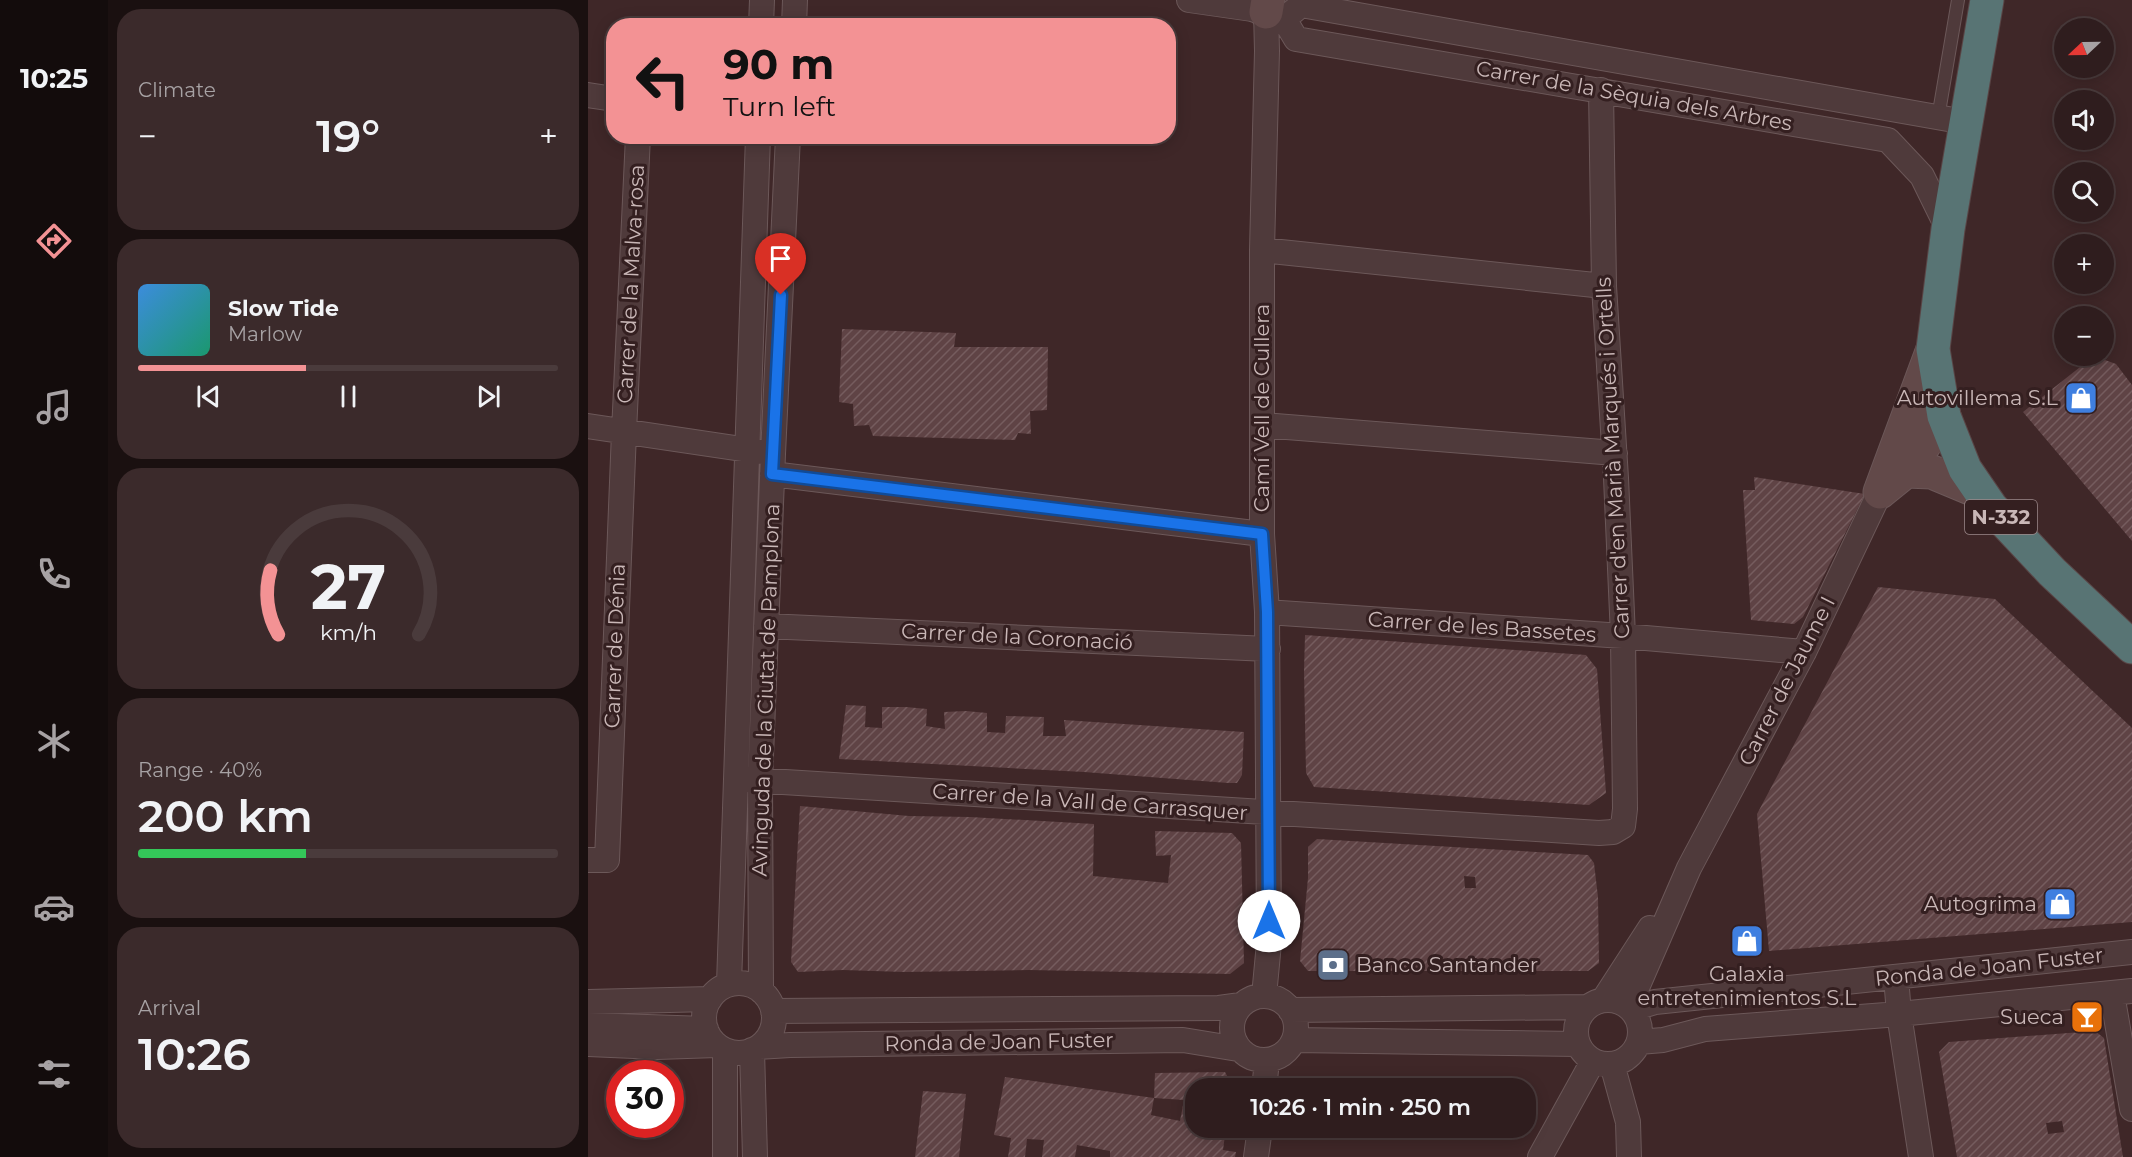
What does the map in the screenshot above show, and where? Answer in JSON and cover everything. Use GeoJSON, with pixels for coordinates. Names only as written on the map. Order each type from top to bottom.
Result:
{"type":"FeatureCollection","features":[{"type":"Feature","properties":{"kind":"highway","name":"N-332"},"geometry":{"type":"LineString","coordinates":[[1987,0],[1952,120],[1948,230],[1933,349],[1944,416],[1965,469],[1991,507],[2052,572],[2132,647]]}},
{"type":"Feature","properties":{"kind":"street"},"geometry":{"type":"LineString","coordinates":[[761,18],[762,0]]}},
{"type":"Feature","properties":{"kind":"street"},"geometry":{"type":"LineString","coordinates":[[794,18],[795,0]]}},
{"type":"Feature","properties":{"kind":"street"},"geometry":{"type":"LineString","coordinates":[[1189,0],[1272,10]]}},
{"type":"Feature","properties":{"kind":"street","name":"Carrer de la Sèquia dels Arbres"},"geometry":{"type":"LineString","coordinates":[[1948,230],[1922,176],[1888,140],[1296,39],[1272,10],[1301,5],[1952,120]]}},
{"type":"Feature","properties":{"kind":"street","name":"Camí Vell de Cullera"},"geometry":{"type":"LineString","coordinates":[[1264,996],[1269,943],[1269,813],[1268,649],[1262,534],[1262,249],[1272,10]]}},
{"type":"Feature","properties":{"kind":"street","name":"Carrer d'en Marià Marqués i Ortells"},"geometry":{"type":"LineString","coordinates":[[1601,90],[1604,286],[1615,453],[1623,636],[1625,809],[1623,826]]}},
{"type":"Feature","properties":{"kind":"street"},"geometry":{"type":"LineString","coordinates":[[588,95],[606,98]]}},
{"type":"Feature","properties":{"kind":"street","name":"Carrer de la Malva-rosa"},"geometry":{"type":"LineString","coordinates":[[624,432],[638,144]]}},
{"type":"Feature","properties":{"kind":"street","name":"Avinguda de la Ciutat de Pamplona"},"geometry":{"type":"LineString","coordinates":[[729,984],[758,144]]}},
{"type":"Feature","properties":{"kind":"street","name":"Avinguda de la Ciutat de Pamplona"},"geometry":{"type":"LineString","coordinates":[[767,1001],[760,781],[788,144]]}},
{"type":"Feature","properties":{"kind":"street"},"geometry":{"type":"LineString","coordinates":[[1262,249],[1604,286]]}},
{"type":"Feature","properties":{"kind":"street","name":"Carrer de Jaume I"},"geometry":{"type":"LineString","coordinates":[[1630,1008],[1689,868],[1804,652],[1880,492],[1933,349]]}},
{"type":"Feature","properties":{"kind":"street","name":"Carrer de Jaume I"},"geometry":{"type":"LineString","coordinates":[[1880,492],[1906,471],[1944,416]]}},
{"type":"Feature","properties":{"kind":"street"},"geometry":{"type":"LineString","coordinates":[[1262,425],[1615,453]]}},
{"type":"Feature","properties":{"kind":"street"},"geometry":{"type":"LineString","coordinates":[[588,426],[747,450],[773,464],[1262,534]]}},
{"type":"Feature","properties":{"kind":"street","name":"Carrer de Dénia"},"geometry":{"type":"LineString","coordinates":[[597,860],[624,432]]}},
{"type":"Feature","properties":{"kind":"street"},"geometry":{"type":"LineString","coordinates":[[1906,471],[1932,472],[1980,492]]}},
{"type":"Feature","properties":{"kind":"street","name":"Carrer de les Bassetes"},"geometry":{"type":"LineString","coordinates":[[1267,612],[1623,636],[1804,652]]}},
{"type":"Feature","properties":{"kind":"street","name":"Carrer de la Coronació"},"geometry":{"type":"LineString","coordinates":[[766,626],[1268,649]]}},
{"type":"Feature","properties":{"kind":"street","name":"Carrer de la Vall de Carrasquer"},"geometry":{"type":"LineString","coordinates":[[736,779],[1599,833],[1613,832],[1623,826]]}},
{"type":"Feature","properties":{"kind":"street","name":"Carrer de Jaume I"},"geometry":{"type":"LineString","coordinates":[[1595,1004],[1689,868]]}},
{"type":"Feature","properties":{"kind":"street","name":"Ronda de Joan Fuster"},"geometry":{"type":"LineString","coordinates":[[1630,1008],[1655,1002],[2132,952]]}},
{"type":"Feature","properties":{"kind":"street"},"geometry":{"type":"LineString","coordinates":[[1896,977],[1899,1014],[1921,1157]]}},
{"type":"Feature","properties":{"kind":"street"},"geometry":{"type":"LineString","coordinates":[[588,1025],[716,1042],[736,1053],[755,1049],[769,1036],[773,1023],[767,1001],[747,984],[729,984],[718,990],[710,999],[704,1017],[716,1042],[725,1157]]}},
{"type":"Feature","properties":{"kind":"street"},"geometry":{"type":"LineString","coordinates":[[2122,992],[2132,1109]]}},
{"type":"Feature","properties":{"kind":"street","name":"Ronda de Joan Fuster"},"geometry":{"type":"LineString","coordinates":[[1639,1042],[1663,1040],[1705,1029],[1899,1014],[2122,992]]}},
{"type":"Feature","properties":{"kind":"street"},"geometry":{"type":"LineString","coordinates":[[1264,996],[1275,998],[1284,1004],[1293,1013],[1297,1028],[1294,1040],[1284,1054],[1267,1061],[1252,1058],[1238,1049],[1232,1034],[1232,1023],[1241,1005],[1252,998],[1264,996]]}},
{"type":"Feature","properties":{"kind":"street"},"geometry":{"type":"LineString","coordinates":[[588,1002],[710,999]]}},
{"type":"Feature","properties":{"kind":"street"},"geometry":{"type":"LineString","coordinates":[[1290,1010],[1595,1004],[1615,1000],[1630,1008],[1640,1024],[1639,1042],[1631,1056],[1623,1062],[1594,1057],[1294,1040]]}},
{"type":"Feature","properties":{"kind":"street","name":"Ronda de Joan Fuster"},"geometry":{"type":"LineString","coordinates":[[767,1001],[1220,1008],[1241,1005]]}},
{"type":"Feature","properties":{"kind":"street"},"geometry":{"type":"LineString","coordinates":[[1595,1004],[1580,1015],[1575,1037],[1594,1057],[1628,1122],[1629,1157]]}},
{"type":"Feature","properties":{"kind":"street","name":"Ronda de Joan Fuster"},"geometry":{"type":"LineString","coordinates":[[755,1049],[790,1044],[1183,1040],[1238,1049]]}},
{"type":"Feature","properties":{"kind":"street"},"geometry":{"type":"LineString","coordinates":[[588,1044],[657,1047],[716,1042]]}},
{"type":"Feature","properties":{"kind":"street"},"geometry":{"type":"LineString","coordinates":[[755,1049],[755,1157]]}},
{"type":"Feature","properties":{"kind":"street"},"geometry":{"type":"LineString","coordinates":[[1540,1157],[1594,1057]]}},
{"type":"Feature","properties":{"kind":"street"},"geometry":{"type":"LineString","coordinates":[[1265,1078],[1267,1061]]}},
{"type":"Feature","properties":{"kind":"street"},"geometry":{"type":"LineString","coordinates":[[1256,1157],[1259,1138]]}},
{"type":"Feature","properties":{"kind":"lane"},"geometry":{"type":"LineString","coordinates":[[1952,120],[1958,0]]}},
{"type":"Feature","properties":{"kind":"building"},"geometry":{"type":"Polygon","coordinates":[[[842,329],[956,333],[954,347],[1048,347],[1047,410],[1030,411],[1031,434],[1018,433],[1015,440],[873,436],[869,425],[854,426],[853,404],[839,402],[842,329]]]}},
{"type":"Feature","properties":{"kind":"building"},"geometry":{"type":"Polygon","coordinates":[[[2114,363],[2116,364],[2132,385],[2132,541],[2023,412],[2081,366],[2114,366],[2114,363]]]}},
{"type":"Feature","properties":{"kind":"building"},"geometry":{"type":"Polygon","coordinates":[[[1754,477],[1865,494],[1803,617],[1794,624],[1751,620],[1743,490],[1755,490],[1754,477]]]}},
{"type":"Feature","properties":{"kind":"building"},"geometry":{"type":"Polygon","coordinates":[[[1878,587],[1995,599],[2132,728],[2132,922],[1769,951],[1757,814],[1878,587]]]}},
{"type":"Feature","properties":{"kind":"building"},"geometry":{"type":"Polygon","coordinates":[[[1305,635],[1586,655],[1597,669],[1606,793],[1589,805],[1314,787],[1306,773],[1305,635]]]}},
{"type":"Feature","properties":{"kind":"building"},"geometry":{"type":"Polygon","coordinates":[[[846,705],[866,706],[865,727],[882,728],[882,707],[906,707],[927,709],[926,726],[945,729],[944,712],[966,711],[987,713],[987,732],[1005,733],[1006,716],[1044,717],[1043,736],[1066,736],[1064,720],[1244,732],[1242,775],[1237,783],[1228,783],[1084,772],[839,759],[846,705]]]}},
{"type":"Feature","properties":{"kind":"building"},"geometry":{"type":"Polygon","coordinates":[[[800,806],[909,816],[1094,824],[1093,876],[1168,883],[1171,855],[1156,856],[1155,831],[1232,833],[1241,843],[1244,963],[1230,974],[1029,970],[798,972],[791,962],[800,806]]]}},
{"type":"Feature","properties":{"kind":"building"},"geometry":{"type":"Polygon","coordinates":[[[1317,839],[1588,855],[1594,863],[1598,897],[1599,963],[1588,971],[1308,971],[1300,961],[1308,878],[1308,847],[1317,839]],[[1464,876],[1465,888],[1476,888],[1475,877],[1464,876]]]}},
{"type":"Feature","properties":{"kind":"building"},"geometry":{"type":"Polygon","coordinates":[[[2095,1031],[2104,1038],[2123,1157],[1957,1157],[1939,1052],[1949,1042],[2095,1031]],[[2062,1121],[2046,1123],[2048,1134],[2064,1132],[2062,1121]]]}},
{"type":"Feature","properties":{"kind":"building"},"geometry":{"type":"Polygon","coordinates":[[[1225,1072],[1228,1078],[1185,1078],[1185,1138],[1225,1138],[1223,1150],[1236,1152],[1235,1157],[1110,1157],[1110,1151],[1077,1145],[1075,1157],[1042,1157],[1044,1140],[1027,1139],[1025,1157],[1008,1157],[1011,1138],[994,1135],[1005,1077],[1154,1098],[1155,1073],[1225,1072]],[[1154,1098],[1151,1115],[1180,1121],[1184,1100],[1154,1098]]]}},
{"type":"Feature","properties":{"kind":"building"},"geometry":{"type":"Polygon","coordinates":[[[923,1091],[966,1094],[959,1157],[915,1157],[923,1091]]]}},
{"type":"Feature","properties":{"kind":"place","name":"Autovillema S.L"},"geometry":{"type":"Point","coordinates":[2081,398]}},
{"type":"Feature","properties":{"kind":"place","name":"Autogrima"},"geometry":{"type":"Point","coordinates":[2060,904]}},
{"type":"Feature","properties":{"kind":"place","name":"Galaxia entretenimientos S.L"},"geometry":{"type":"Point","coordinates":[1747,941]}},
{"type":"Feature","properties":{"kind":"place","name":"Banco Santander"},"geometry":{"type":"Point","coordinates":[1333,965]}},
{"type":"Feature","properties":{"kind":"place","name":"Sueca"},"geometry":{"type":"Point","coordinates":[2087,1017]}},
{"type":"Feature","properties":{"kind":"route"},"geometry":{"type":"LineString","coordinates":[[781,295],[772,474],[1262,534],[1267,612],[1269,921]]}}]}
